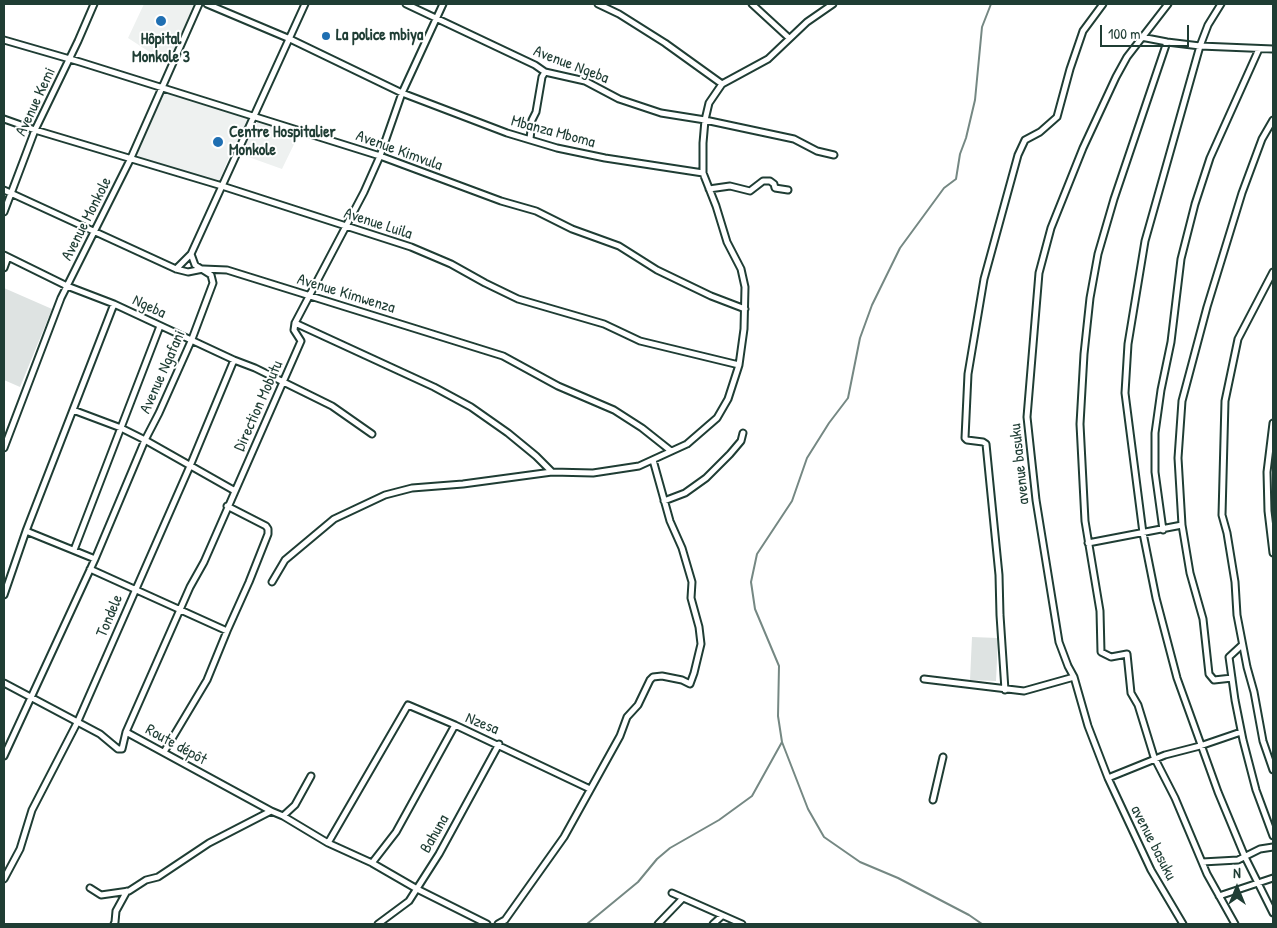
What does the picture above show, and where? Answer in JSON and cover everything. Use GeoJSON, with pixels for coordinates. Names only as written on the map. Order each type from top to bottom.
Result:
{"type":"FeatureCollection","features":[{"type":"Feature","properties":{"kind":"street","name":"Avenue Kemi"},"geometry":{"type":"LineString","coordinates":[[4,212],[36,130],[94,4]]}},
{"type":"Feature","properties":{"kind":"street","name":"Avenue Monkole"},"geometry":{"type":"LineString","coordinates":[[4,448],[67,286],[130,160],[199,4]]}},
{"type":"Feature","properties":{"kind":"street","name":"Mbanza Mboma"},"geometry":{"type":"LineString","coordinates":[[207,4],[290,39],[402,93],[507,134],[557,148],[605,158],[703,173]]}},
{"type":"Feature","properties":{"kind":"street"},"geometry":{"type":"LineString","coordinates":[[176,269],[191,254],[305,4]]}},
{"type":"Feature","properties":{"kind":"street","name":"Avenue Ngeba"},"geometry":{"type":"LineString","coordinates":[[406,4],[535,65],[545,72],[586,80],[619,99],[661,113],[705,120],[794,140],[817,152],[834,155]]}},
{"type":"Feature","properties":{"kind":"street"},"geometry":{"type":"LineString","coordinates":[[443,4],[402,93],[380,156],[364,192],[295,323],[434,387],[471,407],[508,433],[552,472]]}},
{"type":"Feature","properties":{"kind":"street"},"geometry":{"type":"LineString","coordinates":[[598,4],[619,14],[665,43],[722,84]]}},
{"type":"Feature","properties":{"kind":"street"},"geometry":{"type":"LineString","coordinates":[[752,4],[789,38]]}},
{"type":"Feature","properties":{"kind":"street"},"geometry":{"type":"LineString","coordinates":[[272,582],[285,560],[334,519],[385,495],[412,488],[463,484],[552,472],[601,472],[639,466],[687,444],[717,418],[728,399],[739,365],[744,329],[745,286],[741,269],[727,242],[703,173],[702,143],[705,120],[711,100],[722,84],[768,59],[789,38],[833,4]]}},
{"type":"Feature","properties":{"kind":"street"},"geometry":{"type":"LineString","coordinates":[[1006,690],[999,575],[986,444],[984,442],[966,440],[965,438],[968,374],[984,279],[1018,154],[1025,140],[1040,132],[1057,117],[1070,69],[1084,32],[1103,4]]}},
{"type":"Feature","properties":{"kind":"street","name":"avenue basuku"},"geometry":{"type":"LineString","coordinates":[[1168,4],[1141,37],[1116,77],[1083,148],[1051,228],[1038,283],[1027,417],[1036,500],[1057,633],[1068,666],[1074,677],[1088,726],[1108,778],[1151,870],[1183,924]]}},
{"type":"Feature","properties":{"kind":"street"},"geometry":{"type":"LineString","coordinates":[[1221,4],[1208,25],[1200,46],[1145,241],[1128,344],[1125,393],[1143,533],[1156,598],[1177,678],[1192,716],[1200,746],[1245,857],[1273,913]]}},
{"type":"Feature","properties":{"kind":"street"},"geometry":{"type":"LineString","coordinates":[[1141,37],[1200,46],[1273,50]]}},
{"type":"Feature","properties":{"kind":"street","name":"Avenue Kimvula"},"geometry":{"type":"LineString","coordinates":[[4,40],[380,156],[501,201],[536,211],[572,229],[619,246],[657,270],[711,296],[745,309]]}},
{"type":"Feature","properties":{"kind":"street"},"geometry":{"type":"LineString","coordinates":[[1167,42],[1114,199],[1098,254],[1090,298],[1084,354],[1080,424],[1085,521],[1100,611],[1101,652],[1112,657],[1127,654],[1132,693],[1138,705],[1151,750],[1175,798],[1202,862],[1235,924]]}},
{"type":"Feature","properties":{"kind":"street"},"geometry":{"type":"LineString","coordinates":[[1163,530],[1155,472],[1155,433],[1161,390],[1172,342],[1181,258],[1195,204],[1210,158],[1259,49]]}},
{"type":"Feature","properties":{"kind":"street"},"geometry":{"type":"LineString","coordinates":[[530,140],[532,120],[536,112],[542,77],[545,72]]}},
{"type":"Feature","properties":{"kind":"street","name":"Avenue Luila"},"geometry":{"type":"LineString","coordinates":[[4,119],[130,160],[222,186],[419,250],[518,298],[604,324],[640,341],[739,365]]}},
{"type":"Feature","properties":{"kind":"street"},"geometry":{"type":"LineString","coordinates":[[1232,678],[1214,680],[1209,674],[1203,619],[1190,573],[1182,525],[1178,458],[1182,401],[1207,306],[1242,193],[1262,139],[1273,120]]}},
{"type":"Feature","properties":{"kind":"street"},"geometry":{"type":"LineString","coordinates":[[709,189],[730,186],[750,191],[763,181],[770,180],[775,188],[788,190]]}},
{"type":"Feature","properties":{"kind":"street","name":"Avenue Kimwenza"},"geometry":{"type":"LineString","coordinates":[[4,190],[176,269],[188,272],[203,269],[227,270],[503,356],[558,386],[614,410],[642,428],[671,451]]}},
{"type":"Feature","properties":{"kind":"street","name":"Avenue Ngafani"},"geometry":{"type":"LineString","coordinates":[[4,756],[30,696],[95,559],[145,440],[160,413],[192,339],[213,283],[211,275],[195,265],[191,254]]}},
{"type":"Feature","properties":{"kind":"street"},"geometry":{"type":"LineString","coordinates":[[4,268],[6,256]]}},
{"type":"Feature","properties":{"kind":"street","name":"Ngeba"},"geometry":{"type":"LineString","coordinates":[[6,256],[67,286],[114,304],[283,382],[332,406],[372,434]]}},
{"type":"Feature","properties":{"kind":"street"},"geometry":{"type":"LineString","coordinates":[[1273,272],[1238,339],[1225,401],[1222,515],[1235,582],[1237,615],[1242,645],[1264,741],[1273,770]]}},
{"type":"Feature","properties":{"kind":"street"},"geometry":{"type":"LineString","coordinates":[[4,595],[26,531],[114,304]]}},
{"type":"Feature","properties":{"kind":"street","name":"Direction Mobutu"},"geometry":{"type":"LineString","coordinates":[[126,732],[190,587],[204,562],[301,340],[295,333],[295,323]]}},
{"type":"Feature","properties":{"kind":"street"},"geometry":{"type":"LineString","coordinates":[[74,550],[160,326]]}},
{"type":"Feature","properties":{"kind":"street","name":"Tondele"},"geometry":{"type":"LineString","coordinates":[[4,879],[20,849],[32,810],[78,721],[190,466],[234,360]]}},
{"type":"Feature","properties":{"kind":"street"},"geometry":{"type":"LineString","coordinates":[[73,410],[121,428],[145,440],[234,491]]}},
{"type":"Feature","properties":{"kind":"street"},"geometry":{"type":"LineString","coordinates":[[1273,423],[1267,472],[1268,511],[1273,553]]}},
{"type":"Feature","properties":{"kind":"street"},"geometry":{"type":"LineString","coordinates":[[664,502],[685,493],[706,478],[741,441],[742,433]]}},
{"type":"Feature","properties":{"kind":"street"},"geometry":{"type":"LineString","coordinates":[[498,924],[505,920],[576,818],[620,736],[627,717],[638,705],[650,680],[662,676],[682,680],[690,684],[696,668],[701,644],[699,627],[691,598],[692,584],[682,548],[670,522],[653,460]]}},
{"type":"Feature","properties":{"kind":"street"},"geometry":{"type":"LineString","coordinates":[[164,752],[207,680],[268,534],[266,526],[228,506]]}},
{"type":"Feature","properties":{"kind":"street"},"geometry":{"type":"LineString","coordinates":[[1088,542],[1163,530],[1182,525]]}},
{"type":"Feature","properties":{"kind":"street"},"geometry":{"type":"LineString","coordinates":[[26,531],[95,559]]}},
{"type":"Feature","properties":{"kind":"street"},"geometry":{"type":"LineString","coordinates":[[90,569],[226,631]]}},
{"type":"Feature","properties":{"kind":"street"},"geometry":{"type":"LineString","coordinates":[[1242,645],[1229,657],[1232,678],[1241,732],[1260,803],[1273,836]]}},
{"type":"Feature","properties":{"kind":"street"},"geometry":{"type":"LineString","coordinates":[[924,679],[1024,691],[1074,677]]}},
{"type":"Feature","properties":{"kind":"street","name":"Route dépôt"},"geometry":{"type":"LineString","coordinates":[[4,683],[78,721],[100,734],[118,750],[122,749],[126,732],[283,816],[328,843]]}},
{"type":"Feature","properties":{"kind":"street"},"geometry":{"type":"LineString","coordinates":[[455,725],[408,705],[328,843],[372,863],[417,889],[487,924]]}},
{"type":"Feature","properties":{"kind":"street","name":"Nzesa"},"geometry":{"type":"LineString","coordinates":[[372,863],[396,832],[455,725],[499,744],[590,789]]}},
{"type":"Feature","properties":{"kind":"street"},"geometry":{"type":"LineString","coordinates":[[1108,778],[1169,754],[1241,732]]}},
{"type":"Feature","properties":{"kind":"street","name":"Bahuna"},"geometry":{"type":"LineString","coordinates":[[378,924],[409,901],[439,854],[499,744]]}},
{"type":"Feature","properties":{"kind":"street"},"geometry":{"type":"LineString","coordinates":[[933,800],[943,757]]}},
{"type":"Feature","properties":{"kind":"street"},"geometry":{"type":"LineString","coordinates":[[283,816],[295,805],[311,776]]}},
{"type":"Feature","properties":{"kind":"street"},"geometry":{"type":"LineString","coordinates":[[90,888],[101,895],[127,891],[166,872],[209,844],[271,811]]}},
{"type":"Feature","properties":{"kind":"street"},"geometry":{"type":"LineString","coordinates":[[1202,862],[1215,860],[1230,861],[1245,857],[1260,849],[1273,847]]}},
{"type":"Feature","properties":{"kind":"street"},"geometry":{"type":"LineString","coordinates":[[1219,896],[1273,878]]}},
{"type":"Feature","properties":{"kind":"street"},"geometry":{"type":"LineString","coordinates":[[114,924],[116,911],[127,891]]}},
{"type":"Feature","properties":{"kind":"street"},"geometry":{"type":"LineString","coordinates":[[672,894],[742,924]]}},
{"type":"Feature","properties":{"kind":"street"},"geometry":{"type":"LineString","coordinates":[[658,924],[683,898]]}},
{"type":"Feature","properties":{"kind":"street"},"geometry":{"type":"LineString","coordinates":[[713,924],[722,916]]}},
{"type":"Feature","properties":{"kind":"shaded area","name":"Hôpital Monkole 3"},"geometry":{"type":"Polygon","coordinates":[[[144,4],[194,4],[168,64],[128,38],[144,4]]]}},
{"type":"Feature","properties":{"kind":"shaded area","name":"Centre Hospitalier Monkole"},"geometry":{"type":"Polygon","coordinates":[[[163,92],[299,134],[282,169],[229,150],[227,153],[229,157],[218,184],[133,158],[163,92]]]}},
{"type":"Feature","properties":{"kind":"shaded area"},"geometry":{"type":"Polygon","coordinates":[[[4,288],[52,309],[20,387],[4,380],[4,288]]]}},
{"type":"Feature","properties":{"kind":"shaded area"},"geometry":{"type":"Polygon","coordinates":[[[972,637],[998,638],[996,681],[970,680],[972,637]]]}},
{"type":"Feature","properties":{"kind":"waterway"},"geometry":{"type":"LineString","coordinates":[[587,924],[638,882],[657,859],[670,848],[719,820],[752,796],[782,742],[778,716],[779,666],[755,609],[751,582],[757,554],[792,501],[807,458],[829,423],[848,398],[860,338],[872,305],[900,248],[944,188],[956,179],[960,154],[975,100],[982,27],[991,4]]}},
{"type":"Feature","properties":{"kind":"waterway"},"geometry":{"type":"LineString","coordinates":[[782,742],[808,809],[824,837],[860,862],[898,878],[969,915],[982,924]]}},
{"type":"Feature","properties":{"kind":"place","name":"Hôpital Monkole 3"},"geometry":{"type":"Point","coordinates":[161,21]}},
{"type":"Feature","properties":{"kind":"place","name":"La police mbiya"},"geometry":{"type":"Point","coordinates":[326,36]}},
{"type":"Feature","properties":{"kind":"place","name":"Centre Hospitalier Monkole"},"geometry":{"type":"Point","coordinates":[218,142]}}]}
